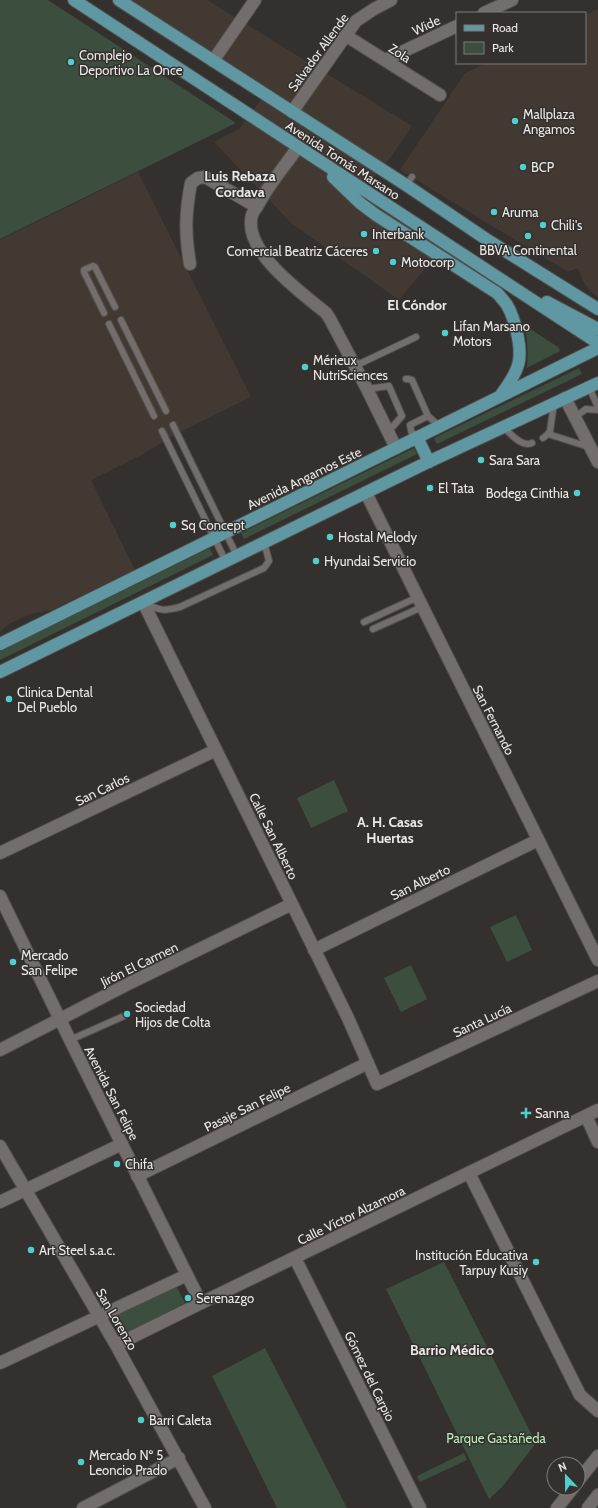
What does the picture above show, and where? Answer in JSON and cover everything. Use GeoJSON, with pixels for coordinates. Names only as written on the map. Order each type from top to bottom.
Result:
{"type":"FeatureCollection","features":[{"type":"Feature","properties":{"kind":"main road","name":"Avenida Tomás Marsano"},"geometry":{"type":"LineString","coordinates":[[74,0],[598,343]]}},
{"type":"Feature","properties":{"kind":"main road","name":"Avenida Tomás Marsano"},"geometry":{"type":"LineString","coordinates":[[119,0],[292,112],[409,181],[486,239],[598,309]]}},
{"type":"Feature","properties":{"kind":"main road"},"geometry":{"type":"LineString","coordinates":[[315,159],[360,203],[376,215],[504,300],[517,332],[520,357],[516,373],[500,396]]}},
{"type":"Feature","properties":{"kind":"main road"},"geometry":{"type":"LineString","coordinates":[[498,277],[598,329]]}},
{"type":"Feature","properties":{"kind":"main road","name":"Avenida Angamos Este"},"geometry":{"type":"LineString","coordinates":[[0,644],[598,348]]}},
{"type":"Feature","properties":{"kind":"main road"},"geometry":{"type":"LineString","coordinates":[[0,672],[429,462],[594,385]]}},
{"type":"Feature","properties":{"kind":"main road"},"geometry":{"type":"LineString","coordinates":[[415,438],[429,462]]}},
{"type":"Feature","properties":{"kind":"street"},"geometry":{"type":"LineString","coordinates":[[213,61],[255,0]]}},
{"type":"Feature","properties":{"kind":"street","name":"Salvador Allende"},"geometry":{"type":"LineString","coordinates":[[292,112],[356,21],[374,8],[391,0]]}},
{"type":"Feature","properties":{"kind":"street"},"geometry":{"type":"LineString","coordinates":[[486,12],[512,0]]}},
{"type":"Feature","properties":{"kind":"street","name":"Wide"},"geometry":{"type":"LineString","coordinates":[[385,60],[456,26]]}},
{"type":"Feature","properties":{"kind":"street","name":"Zola"},"geometry":{"type":"LineString","coordinates":[[345,35],[440,96]]}},
{"type":"Feature","properties":{"kind":"street"},"geometry":{"type":"LineString","coordinates":[[298,147],[263,196],[252,215],[254,236],[260,251],[275,270],[326,313],[367,389],[396,448]]}},
{"type":"Feature","properties":{"kind":"street"},"geometry":{"type":"LineString","coordinates":[[190,264],[186,221],[191,183],[198,178],[205,177],[257,207]]}},
{"type":"Feature","properties":{"kind":"street"},"geometry":{"type":"LineString","coordinates":[[560,401],[575,417],[598,461]]}},
{"type":"Feature","properties":{"kind":"street","name":"San Fernando"},"geometry":{"type":"LineString","coordinates":[[366,493],[598,960]]}},
{"type":"Feature","properties":{"kind":"street","name":"Calle San Alberto"},"geometry":{"type":"LineString","coordinates":[[143,602],[348,1018],[377,1084]]}},
{"type":"Feature","properties":{"kind":"street","name":"San Carlos"},"geometry":{"type":"LineString","coordinates":[[0,852],[216,750]]}},
{"type":"Feature","properties":{"kind":"street","name":"San Alberto"},"geometry":{"type":"LineString","coordinates":[[314,950],[538,840]]}},
{"type":"Feature","properties":{"kind":"street","name":"Avenida San Felipe"},"geometry":{"type":"LineString","coordinates":[[0,896],[201,1303]]}},
{"type":"Feature","properties":{"kind":"street","name":"Jirón El Carmen"},"geometry":{"type":"LineString","coordinates":[[0,1050],[142,977],[292,904]]}},
{"type":"Feature","properties":{"kind":"street","name":"Santa Lucía"},"geometry":{"type":"LineString","coordinates":[[377,1084],[598,981]]}},
{"type":"Feature","properties":{"kind":"street","name":"Pasaje San Felipe"},"geometry":{"type":"LineString","coordinates":[[137,1176],[368,1063]]}},
{"type":"Feature","properties":{"kind":"street","name":"Calle Víctor Alzamora"},"geometry":{"type":"LineString","coordinates":[[116,1345],[598,1110]]}},
{"type":"Feature","properties":{"kind":"street"},"geometry":{"type":"LineString","coordinates":[[586,1116],[598,1142]]}},
{"type":"Feature","properties":{"kind":"street"},"geometry":{"type":"LineString","coordinates":[[0,1202],[122,1144]]}},
{"type":"Feature","properties":{"kind":"street","name":"San Lorenzo"},"geometry":{"type":"LineString","coordinates":[[0,1146],[24,1190],[116,1345],[205,1508]]}},
{"type":"Feature","properties":{"kind":"street"},"geometry":{"type":"LineString","coordinates":[[469,1173],[580,1395],[598,1410]]}},
{"type":"Feature","properties":{"kind":"street","name":"Gómez del Carpio"},"geometry":{"type":"LineString","coordinates":[[295,1258],[420,1508]]}},
{"type":"Feature","properties":{"kind":"street"},"geometry":{"type":"LineString","coordinates":[[0,1364],[187,1275]]}},
{"type":"Feature","properties":{"kind":"street"},"geometry":{"type":"LineString","coordinates":[[586,1472],[598,1456]]}},
{"type":"Feature","properties":{"kind":"street"},"geometry":{"type":"LineString","coordinates":[[83,1508],[179,1458]]}},
{"type":"Feature","properties":{"kind":"street"},"geometry":{"type":"LineString","coordinates":[[588,1508],[598,1495]]}},
{"type":"Feature","properties":{"kind":"street"},"geometry":{"type":"LineString","coordinates":[[561,1507],[568,1496]]}},
{"type":"Feature","properties":{"kind":"lane"},"geometry":{"type":"LineString","coordinates":[[104,314],[84,270],[93,266],[95,267],[115,307]]}},
{"type":"Feature","properties":{"kind":"lane"},"geometry":{"type":"LineString","coordinates":[[121,320],[166,411]]}},
{"type":"Feature","properties":{"kind":"lane"},"geometry":{"type":"LineString","coordinates":[[109,324],[154,416]]}},
{"type":"Feature","properties":{"kind":"lane"},"geometry":{"type":"LineString","coordinates":[[355,366],[416,337]]}},
{"type":"Feature","properties":{"kind":"lane"},"geometry":{"type":"LineString","coordinates":[[406,379],[408,378],[412,380],[428,416],[439,426]]}},
{"type":"Feature","properties":{"kind":"lane"},"geometry":{"type":"LineString","coordinates":[[575,417],[586,409],[598,409],[594,385]]}},
{"type":"Feature","properties":{"kind":"lane"},"geometry":{"type":"LineString","coordinates":[[367,389],[390,386],[402,416],[410,424],[415,438]]}},
{"type":"Feature","properties":{"kind":"lane"},"geometry":{"type":"LineString","coordinates":[[560,401],[550,431],[545,436],[590,447]]}},
{"type":"Feature","properties":{"kind":"lane"},"geometry":{"type":"LineString","coordinates":[[388,432],[402,416]]}},
{"type":"Feature","properties":{"kind":"lane"},"geometry":{"type":"LineString","coordinates":[[410,424],[428,416]]}},
{"type":"Feature","properties":{"kind":"lane"},"geometry":{"type":"LineString","coordinates":[[173,426],[237,556]]}},
{"type":"Feature","properties":{"kind":"lane"},"geometry":{"type":"LineString","coordinates":[[503,428],[523,444],[528,445],[532,443]]}},
{"type":"Feature","properties":{"kind":"lane"},"geometry":{"type":"LineString","coordinates":[[162,431],[226,562]]}},
{"type":"Feature","properties":{"kind":"lane"},"geometry":{"type":"LineString","coordinates":[[178,465],[190,460]]}},
{"type":"Feature","properties":{"kind":"lane"},"geometry":{"type":"LineString","coordinates":[[143,602],[160,611],[180,607],[264,568],[269,562],[264,542]]}},
{"type":"Feature","properties":{"kind":"lane"},"geometry":{"type":"LineString","coordinates":[[364,622],[420,602]]}},
{"type":"Feature","properties":{"kind":"lane"},"geometry":{"type":"LineString","coordinates":[[373,629],[420,602]]}},
{"type":"Feature","properties":{"kind":"lane"},"geometry":{"type":"LineString","coordinates":[[70,1040],[124,1016]]}},
{"type":"Feature","properties":{"kind":"shaded area"},"geometry":{"type":"Polygon","coordinates":[[[130,0],[207,0],[412,126],[390,158],[353,203],[435,257],[399,300],[292,224],[214,142],[240,128],[269,89],[130,0]]]}},
{"type":"Feature","properties":{"kind":"shaded area","name":"Mallplaza Angamos"},"geometry":{"type":"Polygon","coordinates":[[[598,9],[598,297],[590,291],[583,281],[578,268],[568,272],[400,170],[465,73],[484,64],[586,64],[586,15],[598,9]]]}},
{"type":"Feature","properties":{"kind":"shaded area"},"geometry":{"type":"Polygon","coordinates":[[[138,172],[251,397],[184,430],[143,454],[91,480],[135,570],[52,610],[30,614],[9,624],[0,632],[0,240],[138,172]]]}},
{"type":"Feature","properties":{"kind":"green space","name":"Complejo Deportivo La Once"},"geometry":{"type":"Polygon","coordinates":[[[0,0],[48,0],[236,123],[0,239],[0,0]]]}},
{"type":"Feature","properties":{"kind":"green space"},"geometry":{"type":"Polygon","coordinates":[[[524,325],[558,347],[560,351],[527,368],[528,357],[524,325]]]}},
{"type":"Feature","properties":{"kind":"green space"},"geometry":{"type":"Polygon","coordinates":[[[579,368],[582,374],[437,444],[434,438],[579,368]]]}},
{"type":"Feature","properties":{"kind":"green space"},"geometry":{"type":"Polygon","coordinates":[[[414,448],[417,454],[244,539],[241,533],[414,448]]]}},
{"type":"Feature","properties":{"kind":"green space"},"geometry":{"type":"Polygon","coordinates":[[[210,548],[213,555],[0,660],[0,651],[210,548]]]}},
{"type":"Feature","properties":{"kind":"green space"},"geometry":{"type":"Polygon","coordinates":[[[334,780],[348,811],[311,828],[297,798],[334,780]]]}},
{"type":"Feature","properties":{"kind":"green space"},"geometry":{"type":"Polygon","coordinates":[[[516,915],[532,950],[507,962],[490,927],[516,915]]]}},
{"type":"Feature","properties":{"kind":"green space"},"geometry":{"type":"Polygon","coordinates":[[[411,965],[427,999],[401,1012],[384,978],[411,965]]]}},
{"type":"Feature","properties":{"kind":"green space","name":"Parque Gastañeda"},"geometry":{"type":"Polygon","coordinates":[[[444,1262],[536,1443],[502,1487],[489,1499],[386,1289],[444,1262]]]}},
{"type":"Feature","properties":{"kind":"green space"},"geometry":{"type":"Polygon","coordinates":[[[174,1282],[185,1303],[124,1334],[113,1312],[174,1282]]]}},
{"type":"Feature","properties":{"kind":"green space"},"geometry":{"type":"Polygon","coordinates":[[[265,1348],[347,1508],[277,1508],[212,1376],[265,1348]]]}},
{"type":"Feature","properties":{"kind":"green space"},"geometry":{"type":"Polygon","coordinates":[[[464,1453],[467,1460],[420,1482],[417,1476],[464,1453]]]}},
{"type":"Feature","properties":{"kind":"place","name":"Complejo Deportivo La Once"},"geometry":{"type":"Point","coordinates":[71,62]}},
{"type":"Feature","properties":{"kind":"place","name":"Mallplaza Angamos"},"geometry":{"type":"Point","coordinates":[515,121]}},
{"type":"Feature","properties":{"kind":"place","name":"BCP"},"geometry":{"type":"Point","coordinates":[523,167]}},
{"type":"Feature","properties":{"kind":"place","name":"Aruma"},"geometry":{"type":"Point","coordinates":[494,212]}},
{"type":"Feature","properties":{"kind":"place","name":"Chili's"},"geometry":{"type":"Point","coordinates":[543,225]}},
{"type":"Feature","properties":{"kind":"place","name":"Interbank"},"geometry":{"type":"Point","coordinates":[364,234]}},
{"type":"Feature","properties":{"kind":"place","name":"BBVA Continental"},"geometry":{"type":"Point","coordinates":[528,236]}},
{"type":"Feature","properties":{"kind":"place","name":"Comercial Beatriz Cáceres"},"geometry":{"type":"Point","coordinates":[376,251]}},
{"type":"Feature","properties":{"kind":"place","name":"Motocorp"},"geometry":{"type":"Point","coordinates":[393,262]}},
{"type":"Feature","properties":{"kind":"place","name":"Lifan Marsano Motors"},"geometry":{"type":"Point","coordinates":[445,333]}},
{"type":"Feature","properties":{"kind":"place","name":"Mérieux NutriSciences"},"geometry":{"type":"Point","coordinates":[305,367]}},
{"type":"Feature","properties":{"kind":"place","name":"Sara Sara"},"geometry":{"type":"Point","coordinates":[481,460]}},
{"type":"Feature","properties":{"kind":"place","name":"El Tata"},"geometry":{"type":"Point","coordinates":[430,488]}},
{"type":"Feature","properties":{"kind":"place","name":"Bodega Cinthia"},"geometry":{"type":"Point","coordinates":[577,493]}},
{"type":"Feature","properties":{"kind":"place","name":"Sq Concept"},"geometry":{"type":"Point","coordinates":[173,525]}},
{"type":"Feature","properties":{"kind":"place","name":"Hostal Melody"},"geometry":{"type":"Point","coordinates":[330,537]}},
{"type":"Feature","properties":{"kind":"place","name":"Hyundai Servicio"},"geometry":{"type":"Point","coordinates":[316,561]}},
{"type":"Feature","properties":{"kind":"place","name":"Clinica Dental Del Pueblo"},"geometry":{"type":"Point","coordinates":[9,699]}},
{"type":"Feature","properties":{"kind":"place","name":"Mercado San Felipe"},"geometry":{"type":"Point","coordinates":[13,962]}},
{"type":"Feature","properties":{"kind":"place","name":"Sociedad Hijos de Colta"},"geometry":{"type":"Point","coordinates":[127,1014]}},
{"type":"Feature","properties":{"kind":"place","name":"Sanna"},"geometry":{"type":"Point","coordinates":[526,1113]}},
{"type":"Feature","properties":{"kind":"place","name":"Chifa"},"geometry":{"type":"Point","coordinates":[117,1164]}},
{"type":"Feature","properties":{"kind":"place","name":"Art Steel s.a.c."},"geometry":{"type":"Point","coordinates":[31,1250]}},
{"type":"Feature","properties":{"kind":"place","name":"Institución Educativa Tarpuy Kusiy"},"geometry":{"type":"Point","coordinates":[536,1262]}},
{"type":"Feature","properties":{"kind":"place","name":"Serenazgo"},"geometry":{"type":"Point","coordinates":[188,1298]}},
{"type":"Feature","properties":{"kind":"place","name":"Barri Caleta"},"geometry":{"type":"Point","coordinates":[141,1420]}},
{"type":"Feature","properties":{"kind":"place","name":"Mercado Nº 5 Leoncio Prado"},"geometry":{"type":"Point","coordinates":[81,1462]}},
{"type":"Feature","properties":{"kind":"district","name":"Luis Rebaza Cordava"},"geometry":{"type":"Point","coordinates":[240,184]}},
{"type":"Feature","properties":{"kind":"district","name":"El Cóndor"},"geometry":{"type":"Point","coordinates":[417,305]}},
{"type":"Feature","properties":{"kind":"district","name":"A. H. Casas Huertas"},"geometry":{"type":"Point","coordinates":[390,830]}},
{"type":"Feature","properties":{"kind":"district","name":"Barrio Médico"},"geometry":{"type":"Point","coordinates":[452,1350]}}]}
